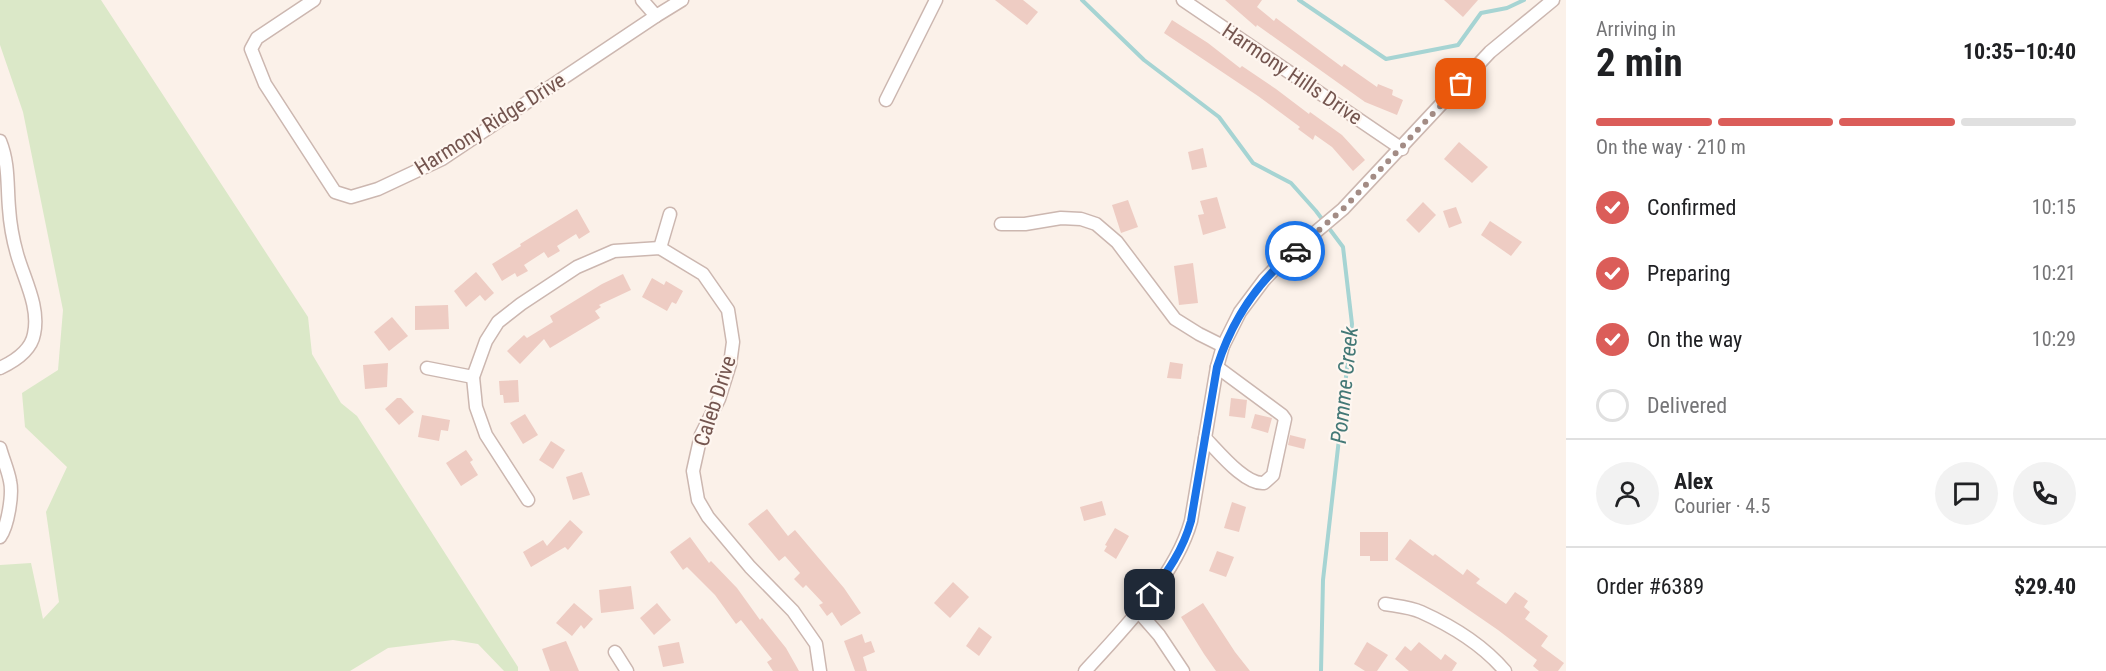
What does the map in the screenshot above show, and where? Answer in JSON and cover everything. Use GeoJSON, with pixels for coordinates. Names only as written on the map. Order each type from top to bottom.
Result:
{"type":"FeatureCollection","features":[{"type":"Feature","properties":{"kind":"street","name":"Harmony Ridge Drive"},"geometry":{"type":"LineString","coordinates":[[315,0],[257,38],[251,49],[265,84],[336,192],[351,197],[378,189],[442,159],[656,16]]}},
{"type":"Feature","properties":{"kind":"street"},"geometry":{"type":"LineString","coordinates":[[642,0],[656,16],[682,0]]}},
{"type":"Feature","properties":{"kind":"street"},"geometry":{"type":"LineString","coordinates":[[886,100],[936,0]]}},
{"type":"Feature","properties":{"kind":"street","name":"Harmony Hills Drive"},"geometry":{"type":"LineString","coordinates":[[1183,0],[1402,149]]}},
{"type":"Feature","properties":{"kind":"street"},"geometry":{"type":"LineString","coordinates":[[1085,671],[1138,611],[1174,563],[1187,538],[1217,367],[1223,346],[1249,298],[1286,257],[1343,209],[1402,149],[1490,52],[1553,0]]}},
{"type":"Feature","properties":{"kind":"street"},"geometry":{"type":"LineString","coordinates":[[0,141],[5,153],[9,209],[16,252],[35,312],[34,335],[26,350],[15,361],[0,368]]}},
{"type":"Feature","properties":{"kind":"street"},"geometry":{"type":"LineString","coordinates":[[528,500],[486,435],[476,407],[473,377],[486,341],[498,322],[577,267],[614,251],[660,248],[670,214]]}},
{"type":"Feature","properties":{"kind":"street"},"geometry":{"type":"LineString","coordinates":[[1001,224],[1025,224],[1061,218],[1081,219],[1096,224],[1116,242],[1175,319],[1223,346]]}},
{"type":"Feature","properties":{"kind":"street","name":"Caleb Drive"},"geometry":{"type":"LineString","coordinates":[[660,248],[703,274],[728,310],[733,342],[730,364],[722,390],[701,435],[693,471],[698,500],[708,517],[750,567],[793,611],[816,644],[820,671]]}},
{"type":"Feature","properties":{"kind":"street"},"geometry":{"type":"LineString","coordinates":[[1205,438],[1244,477],[1252,482],[1264,483],[1273,474],[1285,419],[1217,367]]}},
{"type":"Feature","properties":{"kind":"street"},"geometry":{"type":"LineString","coordinates":[[427,368],[473,377]]}},
{"type":"Feature","properties":{"kind":"street"},"geometry":{"type":"LineString","coordinates":[[0,448],[11,483],[8,513],[0,537]]}},
{"type":"Feature","properties":{"kind":"street"},"geometry":{"type":"LineString","coordinates":[[1384,604],[1419,611],[1470,639],[1493,657],[1505,671]]}},
{"type":"Feature","properties":{"kind":"street"},"geometry":{"type":"LineString","coordinates":[[1138,611],[1159,635],[1183,671]]}},
{"type":"Feature","properties":{"kind":"street"},"geometry":{"type":"LineString","coordinates":[[615,652],[627,671]]}},
{"type":"Feature","properties":{"kind":"green space"},"geometry":{"type":"Polygon","coordinates":[[[0,0],[101,0],[308,317],[312,354],[341,403],[357,416],[518,667],[518,671],[504,671],[478,644],[453,640],[388,648],[350,671],[0,671],[0,565],[31,563],[43,619],[59,602],[46,512],[67,467],[25,427],[22,393],[58,370],[63,310],[23,112],[0,45],[0,0]]]}},
{"type":"Feature","properties":{"kind":"building"},"geometry":{"type":"Polygon","coordinates":[[[995,0],[1023,0],[1038,12],[1027,25],[995,0]]]}},
{"type":"Feature","properties":{"kind":"building"},"geometry":{"type":"Polygon","coordinates":[[[1225,0],[1262,0],[1257,7],[1274,21],[1276,18],[1342,67],[1344,64],[1377,87],[1378,84],[1393,90],[1392,95],[1403,100],[1397,115],[1365,102],[1257,25],[1256,27],[1225,0]]]}},
{"type":"Feature","properties":{"kind":"building"},"geometry":{"type":"Polygon","coordinates":[[[1444,0],[1478,0],[1463,17],[1444,0]]]}},
{"type":"Feature","properties":{"kind":"building"},"geometry":{"type":"Polygon","coordinates":[[[1172,20],[1342,135],[1365,160],[1353,171],[1332,147],[1315,135],[1313,140],[1298,129],[1300,127],[1258,96],[1164,33],[1172,20]]]}},
{"type":"Feature","properties":{"kind":"building"},"geometry":{"type":"Polygon","coordinates":[[[1459,142],[1488,167],[1472,183],[1444,159],[1459,142]]]}},
{"type":"Feature","properties":{"kind":"building"},"geometry":{"type":"Polygon","coordinates":[[[1203,148],[1207,167],[1192,170],[1188,152],[1203,148]]]}},
{"type":"Feature","properties":{"kind":"building"},"geometry":{"type":"Polygon","coordinates":[[[1217,197],[1226,228],[1203,235],[1198,215],[1204,214],[1200,201],[1217,197]]]}},
{"type":"Feature","properties":{"kind":"building"},"geometry":{"type":"Polygon","coordinates":[[[1128,200],[1138,227],[1121,233],[1112,205],[1128,200]]]}},
{"type":"Feature","properties":{"kind":"building"},"geometry":{"type":"Polygon","coordinates":[[[1423,202],[1436,215],[1419,233],[1406,220],[1423,202]]]}},
{"type":"Feature","properties":{"kind":"building"},"geometry":{"type":"Polygon","coordinates":[[[1456,207],[1462,223],[1449,228],[1443,211],[1456,207]]]}},
{"type":"Feature","properties":{"kind":"building"},"geometry":{"type":"Polygon","coordinates":[[[577,209],[590,232],[579,239],[576,234],[557,246],[560,251],[548,258],[544,252],[524,265],[528,271],[517,277],[515,273],[502,281],[492,264],[577,209]]]}},
{"type":"Feature","properties":{"kind":"building"},"geometry":{"type":"Polygon","coordinates":[[[1490,221],[1522,242],[1511,256],[1481,235],[1490,221]]]}},
{"type":"Feature","properties":{"kind":"building"},"geometry":{"type":"Polygon","coordinates":[[[1193,263],[1198,303],[1179,305],[1174,266],[1193,263]]]}},
{"type":"Feature","properties":{"kind":"building"},"geometry":{"type":"Polygon","coordinates":[[[476,272],[494,293],[485,301],[480,295],[466,307],[454,291],[476,272]]]}},
{"type":"Feature","properties":{"kind":"building"},"geometry":{"type":"Polygon","coordinates":[[[623,274],[631,290],[599,305],[601,307],[595,311],[600,318],[550,348],[544,339],[520,364],[507,351],[524,335],[527,338],[553,322],[550,316],[602,284],[623,274]]]}},
{"type":"Feature","properties":{"kind":"building"},"geometry":{"type":"Polygon","coordinates":[[[652,278],[664,285],[666,281],[683,291],[676,304],[672,302],[667,311],[642,297],[652,278]]]}},
{"type":"Feature","properties":{"kind":"building"},"geometry":{"type":"Polygon","coordinates":[[[448,305],[449,329],[415,330],[415,306],[448,305]]]}},
{"type":"Feature","properties":{"kind":"building"},"geometry":{"type":"Polygon","coordinates":[[[392,317],[408,336],[389,351],[374,332],[392,317]]]}},
{"type":"Feature","properties":{"kind":"building"},"geometry":{"type":"Polygon","coordinates":[[[1170,362],[1183,364],[1181,379],[1167,378],[1170,362]]]}},
{"type":"Feature","properties":{"kind":"building"},"geometry":{"type":"Polygon","coordinates":[[[388,363],[387,387],[365,389],[363,365],[388,363]]]}},
{"type":"Feature","properties":{"kind":"building"},"geometry":{"type":"Polygon","coordinates":[[[518,380],[519,402],[504,403],[503,395],[500,395],[499,381],[518,380]]]}},
{"type":"Feature","properties":{"kind":"building"},"geometry":{"type":"Polygon","coordinates":[[[397,398],[401,398],[414,412],[399,425],[385,409],[397,398]]]}},
{"type":"Feature","properties":{"kind":"building"},"geometry":{"type":"Polygon","coordinates":[[[1231,398],[1247,400],[1245,418],[1229,416],[1231,398]]]}},
{"type":"Feature","properties":{"kind":"building"},"geometry":{"type":"Polygon","coordinates":[[[525,414],[538,435],[523,444],[510,423],[525,414]]]}},
{"type":"Feature","properties":{"kind":"building"},"geometry":{"type":"Polygon","coordinates":[[[1255,414],[1272,418],[1268,433],[1251,428],[1255,414]]]}},
{"type":"Feature","properties":{"kind":"building"},"geometry":{"type":"Polygon","coordinates":[[[422,415],[450,420],[448,431],[441,430],[439,441],[418,437],[422,415]]]}},
{"type":"Feature","properties":{"kind":"building"},"geometry":{"type":"Polygon","coordinates":[[[1290,435],[1306,439],[1304,449],[1288,445],[1290,435]]]}},
{"type":"Feature","properties":{"kind":"building"},"geometry":{"type":"Polygon","coordinates":[[[551,441],[565,450],[553,469],[539,460],[551,441]]]}},
{"type":"Feature","properties":{"kind":"building"},"geometry":{"type":"Polygon","coordinates":[[[466,450],[473,460],[470,462],[478,475],[461,486],[446,463],[466,450]]]}},
{"type":"Feature","properties":{"kind":"building"},"geometry":{"type":"Polygon","coordinates":[[[582,472],[590,495],[573,500],[566,477],[582,472]]]}},
{"type":"Feature","properties":{"kind":"building"},"geometry":{"type":"Polygon","coordinates":[[[1102,501],[1106,515],[1084,521],[1080,507],[1102,501]]]}},
{"type":"Feature","properties":{"kind":"building"},"geometry":{"type":"Polygon","coordinates":[[[1232,502],[1246,507],[1239,532],[1224,528],[1232,502]]]}},
{"type":"Feature","properties":{"kind":"building"},"geometry":{"type":"Polygon","coordinates":[[[767,509],[788,536],[795,530],[844,588],[861,613],[841,626],[832,612],[827,616],[819,605],[823,603],[806,585],[803,588],[794,579],[800,573],[785,556],[779,561],[748,524],[767,509]]]}},
{"type":"Feature","properties":{"kind":"building"},"geometry":{"type":"Polygon","coordinates":[[[570,520],[583,532],[568,550],[565,547],[531,567],[523,552],[543,540],[547,546],[570,520]]]}},
{"type":"Feature","properties":{"kind":"building"},"geometry":{"type":"Polygon","coordinates":[[[1115,528],[1129,536],[1116,559],[1104,551],[1115,528]]]}},
{"type":"Feature","properties":{"kind":"building"},"geometry":{"type":"Polygon","coordinates":[[[1360,532],[1388,532],[1388,561],[1370,561],[1370,556],[1360,556],[1360,532]]]}},
{"type":"Feature","properties":{"kind":"building"},"geometry":{"type":"Polygon","coordinates":[[[690,537],[709,563],[711,561],[737,588],[760,620],[762,618],[786,648],[799,671],[773,671],[767,662],[772,659],[741,620],[736,624],[715,595],[687,567],[683,570],[670,552],[690,537]]]}},
{"type":"Feature","properties":{"kind":"building"},"geometry":{"type":"Polygon","coordinates":[[[1410,539],[1463,575],[1467,569],[1480,579],[1476,583],[1506,604],[1515,592],[1528,601],[1524,607],[1530,612],[1525,619],[1548,636],[1541,646],[1564,663],[1558,671],[1539,671],[1533,666],[1537,660],[1498,630],[1395,559],[1410,539]]]}},
{"type":"Feature","properties":{"kind":"building"},"geometry":{"type":"Polygon","coordinates":[[[1217,551],[1234,557],[1226,577],[1209,571],[1217,551]]]}},
{"type":"Feature","properties":{"kind":"building"},"geometry":{"type":"Polygon","coordinates":[[[953,582],[969,597],[950,618],[934,603],[953,582]]]}},
{"type":"Feature","properties":{"kind":"building"},"geometry":{"type":"Polygon","coordinates":[[[631,586],[634,609],[601,613],[599,590],[631,586]]]}},
{"type":"Feature","properties":{"kind":"building"},"geometry":{"type":"Polygon","coordinates":[[[574,603],[593,619],[584,629],[581,625],[572,636],[556,623],[574,603]]]}},
{"type":"Feature","properties":{"kind":"building"},"geometry":{"type":"Polygon","coordinates":[[[657,603],[671,620],[654,635],[640,618],[657,603]]]}},
{"type":"Feature","properties":{"kind":"building"},"geometry":{"type":"Polygon","coordinates":[[[1203,603],[1250,671],[1216,671],[1204,654],[1181,617],[1203,603]]]}},
{"type":"Feature","properties":{"kind":"building"},"geometry":{"type":"Polygon","coordinates":[[[979,627],[992,637],[979,656],[966,646],[979,627]]]}},
{"type":"Feature","properties":{"kind":"building"},"geometry":{"type":"Polygon","coordinates":[[[862,634],[865,643],[871,641],[875,652],[863,657],[867,671],[855,671],[844,641],[862,634]]]}},
{"type":"Feature","properties":{"kind":"building"},"geometry":{"type":"Polygon","coordinates":[[[566,641],[579,671],[550,671],[542,649],[566,641]]]}},
{"type":"Feature","properties":{"kind":"building"},"geometry":{"type":"Polygon","coordinates":[[[679,642],[684,663],[663,667],[658,646],[679,642]]]}},
{"type":"Feature","properties":{"kind":"building"},"geometry":{"type":"Polygon","coordinates":[[[1367,642],[1388,655],[1377,671],[1365,671],[1354,664],[1367,642]]]}},
{"type":"Feature","properties":{"kind":"building"},"geometry":{"type":"Polygon","coordinates":[[[1419,642],[1441,660],[1445,654],[1457,663],[1452,671],[1409,671],[1395,659],[1405,646],[1411,651],[1419,642]]]}},
{"type":"Feature","properties":{"kind":"waterway","name":"Pomme Creek"},"geometry":{"type":"LineString","coordinates":[[1082,0],[1144,60],[1219,117],[1253,163],[1291,183],[1343,247],[1352,324],[1323,580],[1321,671]]}},
{"type":"Feature","properties":{"kind":"waterway"},"geometry":{"type":"LineString","coordinates":[[1299,0],[1386,59],[1458,45],[1481,13],[1507,8],[1524,0]]}},
{"type":"Feature","properties":{"kind":"way so far"},"geometry":{"type":"LineString","coordinates":[[1295,251],[1343,209],[1461,84]]}},
{"type":"Feature","properties":{"kind":"route"},"geometry":{"type":"LineString","coordinates":[[1150,595],[1174,563],[1187,538],[1217,367],[1223,346],[1249,298],[1286,257],[1295,251]]}}]}
